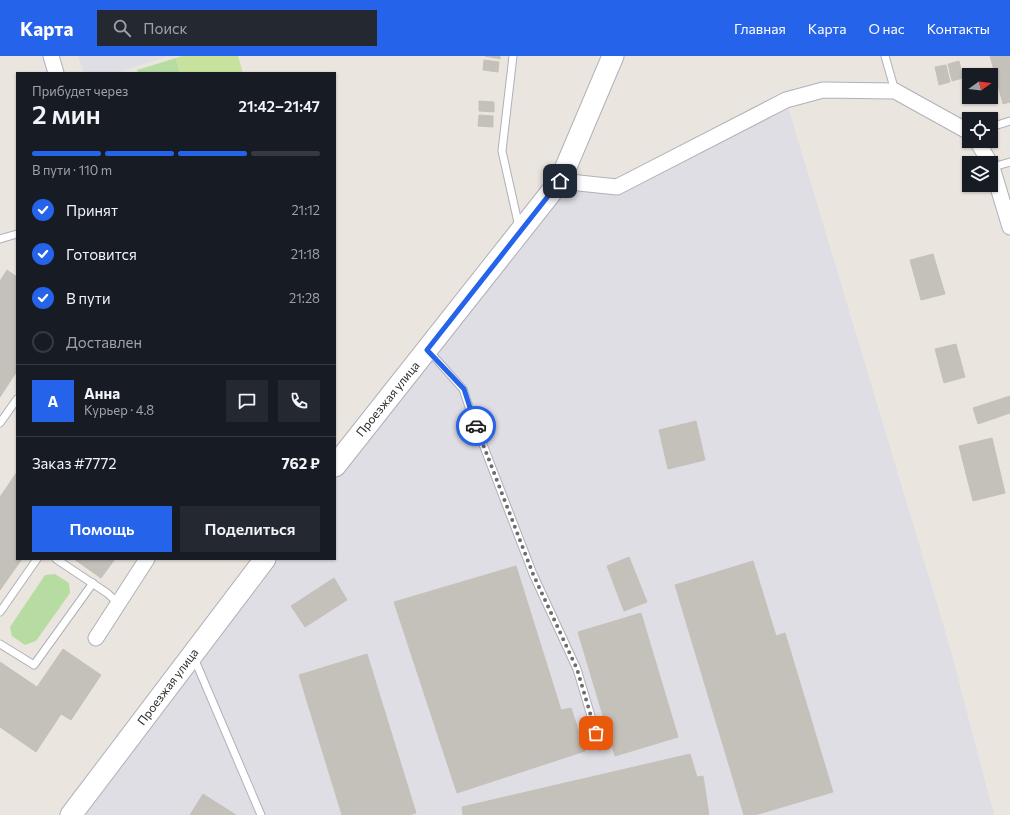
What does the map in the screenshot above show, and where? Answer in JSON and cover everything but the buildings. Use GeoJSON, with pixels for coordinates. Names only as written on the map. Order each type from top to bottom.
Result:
{"type":"FeatureCollection","features":[{"type":"Feature","properties":{"kind":"street"},"geometry":{"type":"LineString","coordinates":[[51,56],[56,72]]}},
{"type":"Feature","properties":{"kind":"street","name":"Проезжая улица"},"geometry":{"type":"LineString","coordinates":[[336,464],[560,181],[613,56]]}},
{"type":"Feature","properties":{"kind":"street"},"geometry":{"type":"LineString","coordinates":[[560,181],[617,187],[786,100],[823,90],[895,91],[962,128]]}},
{"type":"Feature","properties":{"kind":"street"},"geometry":{"type":"LineString","coordinates":[[998,188],[1010,227]]}},
{"type":"Feature","properties":{"kind":"street"},"geometry":{"type":"LineString","coordinates":[[96,638],[146,560]]}},
{"type":"Feature","properties":{"kind":"street","name":"Проезжая улица"},"geometry":{"type":"LineString","coordinates":[[71,815],[264,560]]}},
{"type":"Feature","properties":{"kind":"lane"},"geometry":{"type":"LineString","coordinates":[[513,56],[502,152],[520,232]]}},
{"type":"Feature","properties":{"kind":"lane"},"geometry":{"type":"LineString","coordinates":[[885,56],[895,91]]}},
{"type":"Feature","properties":{"kind":"lane"},"geometry":{"type":"LineString","coordinates":[[998,125],[1010,121]]}},
{"type":"Feature","properties":{"kind":"lane"},"geometry":{"type":"LineString","coordinates":[[998,164],[1010,162]]}},
{"type":"Feature","properties":{"kind":"lane"},"geometry":{"type":"LineString","coordinates":[[0,239],[16,234]]}},
{"type":"Feature","properties":{"kind":"lane"},"geometry":{"type":"LineString","coordinates":[[427,350],[464,389],[472,416],[533,574],[577,669],[600,746]]}},
{"type":"Feature","properties":{"kind":"lane"},"geometry":{"type":"LineString","coordinates":[[0,423],[16,400]]}},
{"type":"Feature","properties":{"kind":"lane"},"geometry":{"type":"LineString","coordinates":[[0,612],[36,560]]}},
{"type":"Feature","properties":{"kind":"lane"},"geometry":{"type":"LineString","coordinates":[[58,560],[93,583],[118,603]]}},
{"type":"Feature","properties":{"kind":"lane"},"geometry":{"type":"LineString","coordinates":[[0,644],[34,666],[93,583]]}},
{"type":"Feature","properties":{"kind":"lane"},"geometry":{"type":"LineString","coordinates":[[192,654],[261,815]]}},
{"type":"Feature","properties":{"kind":"shaded area"},"geometry":{"type":"Polygon","coordinates":[[[78,56],[168,56],[119,72],[84,72],[78,56]]]}},
{"type":"Feature","properties":{"kind":"shaded area"},"geometry":{"type":"Polygon","coordinates":[[[786,100],[949,644],[994,815],[80,815],[274,560],[336,560],[336,479],[560,181],[617,187],[786,100]]]}},
{"type":"Feature","properties":{"kind":"green space"},"geometry":{"type":"Polygon","coordinates":[[[182,56],[238,56],[243,72],[180,72],[176,58],[182,56]]]}},
{"type":"Feature","properties":{"kind":"green space"},"geometry":{"type":"Polygon","coordinates":[[[176,58],[180,72],[138,72],[137,70],[176,58]]]}},
{"type":"Feature","properties":{"kind":"green space"},"geometry":{"type":"Polygon","coordinates":[[[55,574],[69,583],[70,593],[36,641],[25,645],[12,636],[10,627],[45,575],[55,574]]]}},
{"type":"Feature","properties":{"kind":"way so far"},"geometry":{"type":"LineString","coordinates":[[476,426],[533,574],[577,669],[596,733]]}},
{"type":"Feature","properties":{"kind":"route"},"geometry":{"type":"LineString","coordinates":[[476,426],[464,389],[427,350],[560,181]]}}]}
